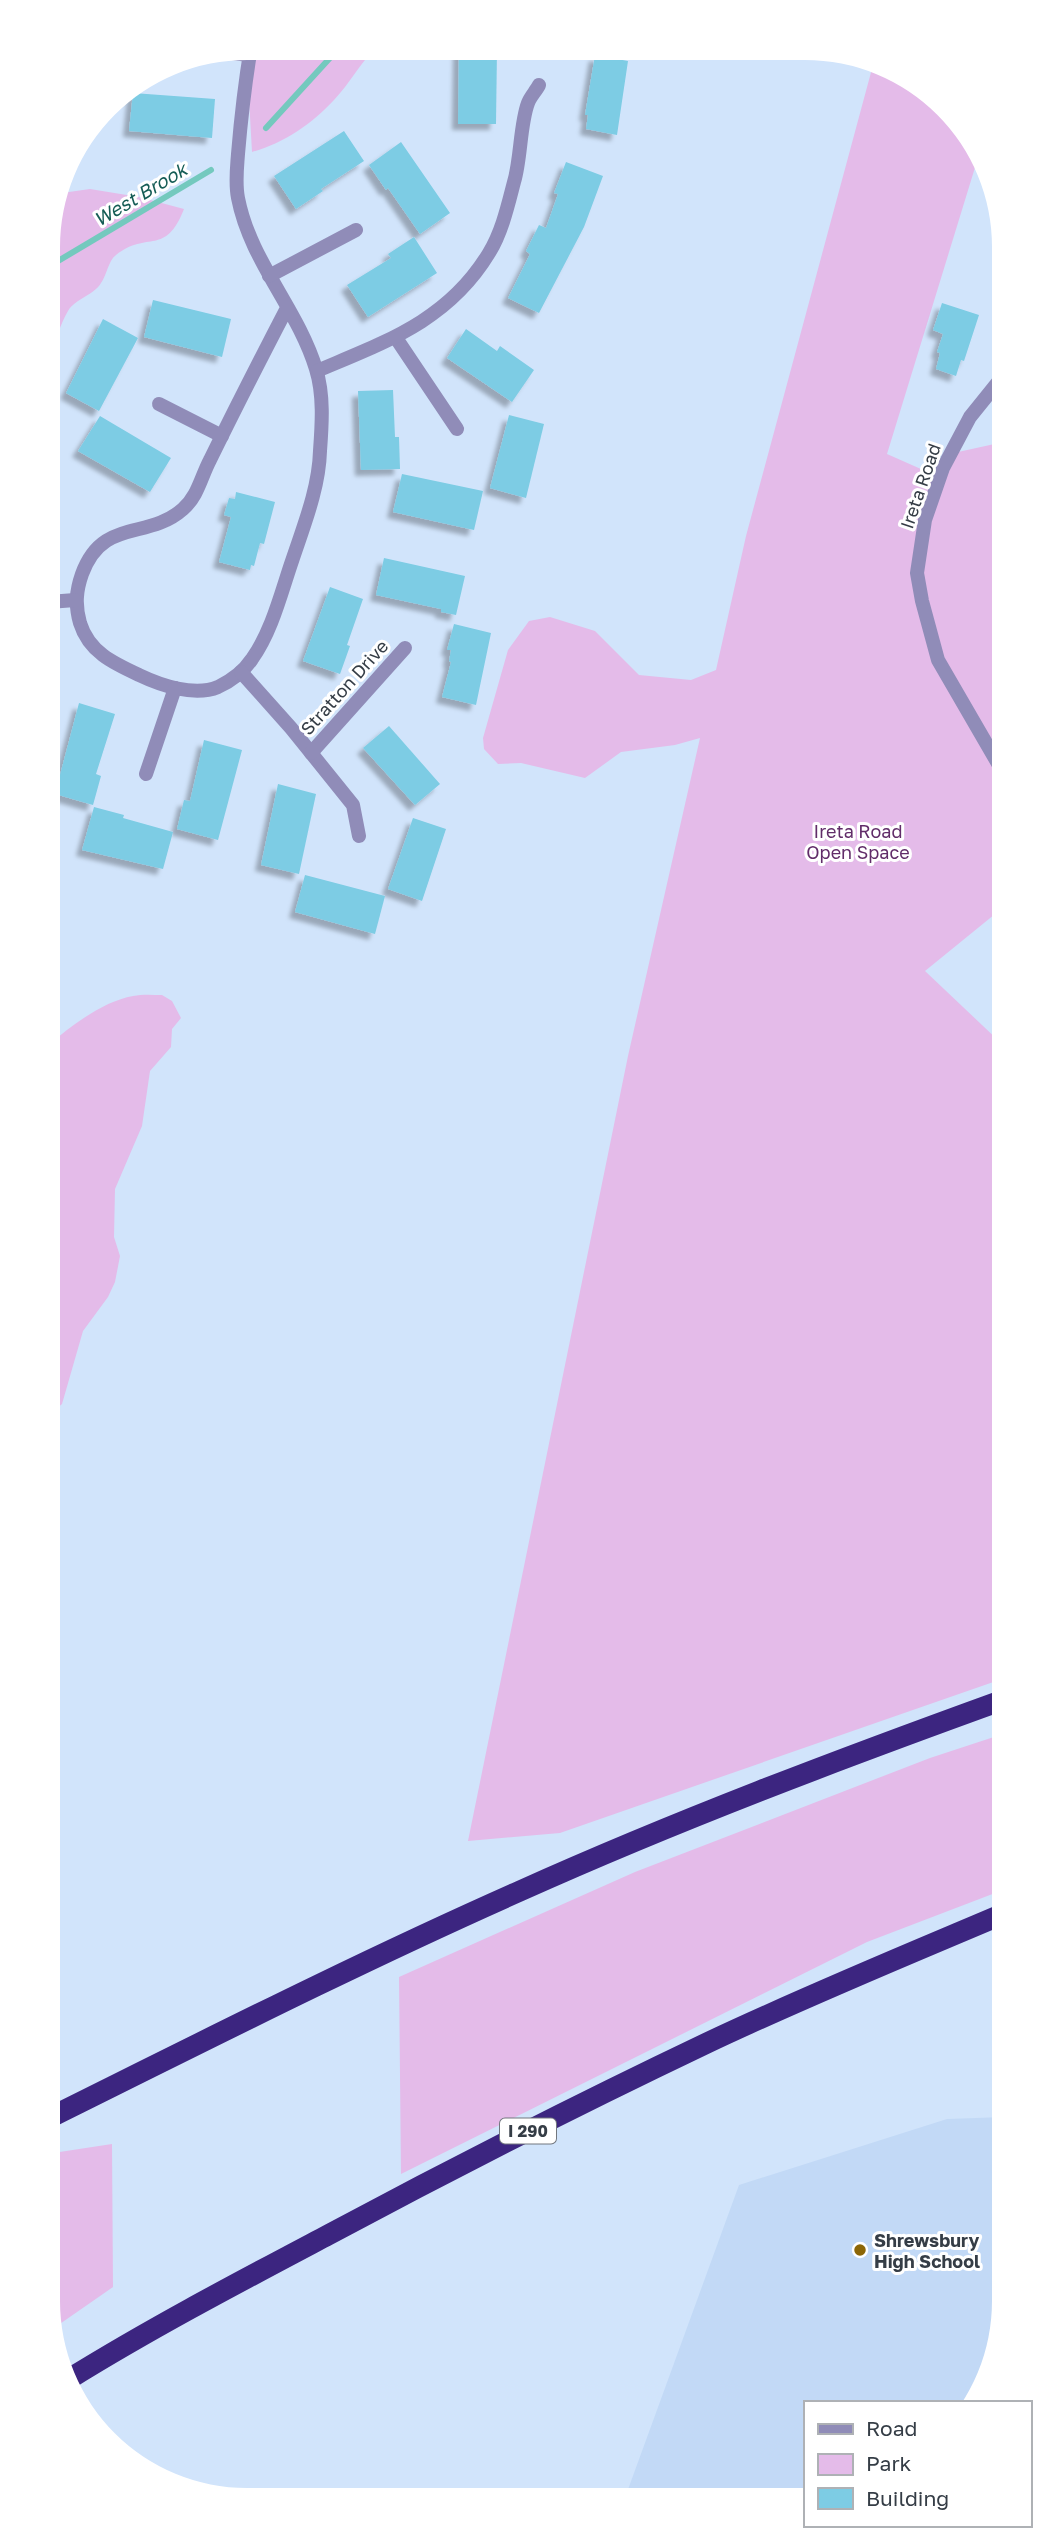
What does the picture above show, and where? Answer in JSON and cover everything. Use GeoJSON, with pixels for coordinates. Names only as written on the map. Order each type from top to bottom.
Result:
{"type":"FeatureCollection","features":[{"type":"Feature","properties":{"kind":"highway"},"geometry":{"type":"LineString","coordinates":[[60,2113],[349,1970],[521,1891],[687,1820],[992,1704]]}},
{"type":"Feature","properties":{"kind":"highway","name":"I 290"},"geometry":{"type":"LineString","coordinates":[[75,2376],[245,2279],[409,2191],[604,2092],[747,2025],[992,1919]]}},
{"type":"Feature","properties":{"kind":"street"},"geometry":{"type":"LineString","coordinates":[[249,60],[240,124],[238,197],[249,236],[269,276],[287,308],[307,347],[317,371],[320,394],[320,456],[314,492],[286,578],[264,637],[252,659],[241,672],[216,688],[175,688],[147,679],[101,655],[90,645],[83,631],[75,600],[81,577],[90,555],[104,541],[122,533],[157,524],[183,509],[191,501],[287,308]]}},
{"type":"Feature","properties":{"kind":"street"},"geometry":{"type":"LineString","coordinates":[[317,371],[396,338],[427,320],[458,292],[489,253],[515,179],[528,103],[539,85]]}},
{"type":"Feature","properties":{"kind":"street"},"geometry":{"type":"LineString","coordinates":[[269,276],[356,230]]}},
{"type":"Feature","properties":{"kind":"street"},"geometry":{"type":"LineString","coordinates":[[396,338],[457,429]]}},
{"type":"Feature","properties":{"kind":"street","name":"Ireta Road"},"geometry":{"type":"LineString","coordinates":[[992,389],[970,416],[943,468],[925,520],[917,573],[939,660],[992,753]]}},
{"type":"Feature","properties":{"kind":"street"},"geometry":{"type":"LineString","coordinates":[[159,404],[222,436]]}},
{"type":"Feature","properties":{"kind":"street"},"geometry":{"type":"LineString","coordinates":[[60,601],[75,600]]}},
{"type":"Feature","properties":{"kind":"street","name":"Stratton Drive"},"geometry":{"type":"LineString","coordinates":[[311,752],[405,648]]}},
{"type":"Feature","properties":{"kind":"street","name":"Stratton Drive"},"geometry":{"type":"LineString","coordinates":[[241,672],[353,804],[359,836]]}},
{"type":"Feature","properties":{"kind":"street"},"geometry":{"type":"LineString","coordinates":[[146,774],[175,688]]}},
{"type":"Feature","properties":{"kind":"shaded area","name":"Shrewsbury High School"},"geometry":{"type":"Polygon","coordinates":[[[992,2117],[992,2314],[983,2362],[964,2401],[804,2401],[804,2488],[629,2488],[739,2185],[947,2119],[992,2117]]]}},
{"type":"Feature","properties":{"kind":"green space"},"geometry":{"type":"Polygon","coordinates":[[[252,60],[365,60],[339,94],[316,117],[296,132],[252,152],[248,81],[252,60]]]}},
{"type":"Feature","properties":{"kind":"green space","name":"Ireta Road Open Space"},"geometry":{"type":"Polygon","coordinates":[[[871,71],[910,91],[929,106],[954,133],[975,168],[887,454],[939,477],[949,454],[992,445],[992,917],[925,971],[992,1034],[992,1682],[560,1833],[468,1841],[628,1056],[700,738],[675,745],[621,752],[585,778],[521,763],[498,764],[484,749],[483,738],[508,650],[529,621],[550,617],[595,631],[639,675],[691,680],[716,670],[746,536],[871,71]]]}},
{"type":"Feature","properties":{"kind":"green space"},"geometry":{"type":"Polygon","coordinates":[[[90,189],[139,197],[184,209],[177,224],[163,238],[137,244],[116,255],[98,287],[75,303],[60,328],[60,234],[68,192],[90,189]]]}},
{"type":"Feature","properties":{"kind":"green space"},"geometry":{"type":"Polygon","coordinates":[[[137,995],[162,995],[172,1001],[181,1018],[172,1029],[171,1047],[150,1071],[142,1126],[115,1189],[114,1237],[120,1256],[115,1282],[108,1297],[83,1331],[60,1406],[60,1036],[100,1008],[137,995]]]}},
{"type":"Feature","properties":{"kind":"green space"},"geometry":{"type":"Polygon","coordinates":[[[992,1738],[992,1894],[867,1942],[401,2174],[399,1977],[635,1872],[930,1758],[992,1738]]]}},
{"type":"Feature","properties":{"kind":"green space"},"geometry":{"type":"Polygon","coordinates":[[[112,2144],[113,2287],[61,2323],[60,2302],[60,2152],[112,2144]]]}},
{"type":"Feature","properties":{"kind":"building"},"geometry":{"type":"Polygon","coordinates":[[[459,60],[497,60],[496,124],[458,124],[459,60]]]}},
{"type":"Feature","properties":{"kind":"building"},"geometry":{"type":"Polygon","coordinates":[[[594,60],[628,61],[617,135],[586,129],[588,115],[585,115],[594,60]]]}},
{"type":"Feature","properties":{"kind":"building"},"geometry":{"type":"Polygon","coordinates":[[[139,93],[215,99],[212,138],[129,131],[132,98],[139,93]]]}},
{"type":"Feature","properties":{"kind":"building"},"geometry":{"type":"Polygon","coordinates":[[[344,131],[364,161],[296,209],[274,176],[344,131]]]}},
{"type":"Feature","properties":{"kind":"building"},"geometry":{"type":"Polygon","coordinates":[[[401,142],[450,213],[420,234],[369,165],[401,142]]]}},
{"type":"Feature","properties":{"kind":"building"},"geometry":{"type":"Polygon","coordinates":[[[566,162],[603,176],[584,227],[539,313],[508,298],[530,254],[526,251],[539,225],[546,228],[558,194],[554,193],[566,162]]]}},
{"type":"Feature","properties":{"kind":"building"},"geometry":{"type":"Polygon","coordinates":[[[414,237],[437,273],[368,317],[347,285],[391,258],[388,254],[414,237]]]}},
{"type":"Feature","properties":{"kind":"building"},"geometry":{"type":"Polygon","coordinates":[[[153,300],[231,319],[222,357],[144,337],[153,300]]]}},
{"type":"Feature","properties":{"kind":"building"},"geometry":{"type":"Polygon","coordinates":[[[942,303],[979,315],[964,361],[961,360],[956,376],[936,369],[940,353],[937,352],[943,334],[933,330],[942,303]]]}},
{"type":"Feature","properties":{"kind":"building"},"geometry":{"type":"Polygon","coordinates":[[[103,319],[138,338],[99,411],[66,393],[103,319]]]}},
{"type":"Feature","properties":{"kind":"building"},"geometry":{"type":"Polygon","coordinates":[[[466,329],[497,351],[500,346],[534,370],[512,402],[447,358],[466,329]]]}},
{"type":"Feature","properties":{"kind":"building"},"geometry":{"type":"Polygon","coordinates":[[[393,390],[395,437],[399,437],[400,469],[361,470],[358,391],[393,390]]]}},
{"type":"Feature","properties":{"kind":"building"},"geometry":{"type":"Polygon","coordinates":[[[509,415],[544,424],[526,498],[490,488],[509,415]]]}},
{"type":"Feature","properties":{"kind":"building"},"geometry":{"type":"Polygon","coordinates":[[[100,416],[171,458],[150,492],[78,451],[100,416]]]}},
{"type":"Feature","properties":{"kind":"building"},"geometry":{"type":"Polygon","coordinates":[[[402,474],[483,491],[474,530],[393,512],[402,474]]]}},
{"type":"Feature","properties":{"kind":"building"},"geometry":{"type":"Polygon","coordinates":[[[236,492],[275,502],[264,544],[260,543],[254,566],[251,565],[250,570],[219,562],[231,517],[224,515],[229,498],[235,499],[236,492]]]}},
{"type":"Feature","properties":{"kind":"building"},"geometry":{"type":"Polygon","coordinates":[[[384,558],[465,576],[456,615],[441,612],[441,609],[376,595],[384,558]]]}},
{"type":"Feature","properties":{"kind":"building"},"geometry":{"type":"Polygon","coordinates":[[[330,587],[363,599],[340,674],[303,661],[330,587]]]}},
{"type":"Feature","properties":{"kind":"building"},"geometry":{"type":"Polygon","coordinates":[[[454,624],[491,633],[476,705],[442,697],[451,662],[451,650],[447,650],[454,624]]]}},
{"type":"Feature","properties":{"kind":"building"},"geometry":{"type":"Polygon","coordinates":[[[79,703],[115,714],[96,774],[101,776],[93,805],[60,795],[60,775],[79,703]]]}},
{"type":"Feature","properties":{"kind":"building"},"geometry":{"type":"Polygon","coordinates":[[[389,726],[440,784],[415,805],[363,748],[389,726]]]}},
{"type":"Feature","properties":{"kind":"building"},"geometry":{"type":"Polygon","coordinates":[[[204,740],[242,750],[218,840],[177,829],[184,800],[190,801],[204,740]]]}},
{"type":"Feature","properties":{"kind":"building"},"geometry":{"type":"Polygon","coordinates":[[[278,784],[316,794],[299,874],[261,865],[278,784]]]}},
{"type":"Feature","properties":{"kind":"building"},"geometry":{"type":"Polygon","coordinates":[[[94,807],[173,832],[163,869],[82,850],[94,807]]]}},
{"type":"Feature","properties":{"kind":"building"},"geometry":{"type":"Polygon","coordinates":[[[413,818],[446,829],[422,901],[388,889],[413,818]]]}},
{"type":"Feature","properties":{"kind":"building"},"geometry":{"type":"Polygon","coordinates":[[[305,875],[385,896],[375,934],[295,912],[305,875]]]}},
{"type":"Feature","properties":{"kind":"waterway","name":"West Brook"},"geometry":{"type":"LineString","coordinates":[[266,128],[328,60]]}},
{"type":"Feature","properties":{"kind":"waterway","name":"West Brook"},"geometry":{"type":"LineString","coordinates":[[60,260],[211,170]]}},
{"type":"Feature","properties":{"kind":"place","name":"Shrewsbury High School"},"geometry":{"type":"Point","coordinates":[860,2250]}}]}
